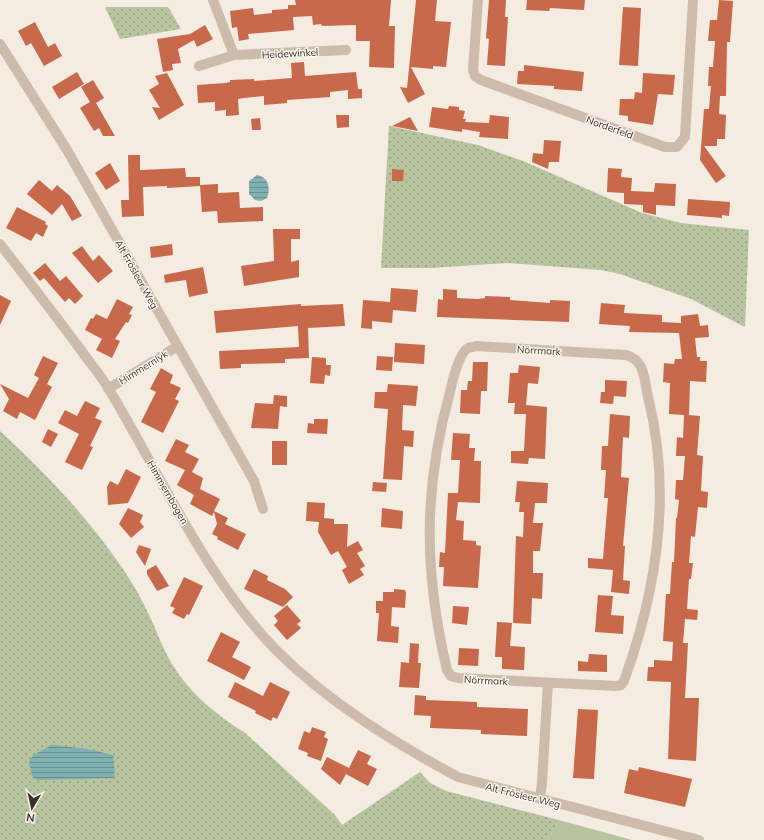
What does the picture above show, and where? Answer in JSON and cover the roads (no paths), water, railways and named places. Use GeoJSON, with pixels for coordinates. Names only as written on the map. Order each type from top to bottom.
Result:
{"type":"FeatureCollection","features":[{"type":"Feature","properties":{"kind":"street"},"geometry":{"type":"LineString","coordinates":[[214,0],[234,55]]}},
{"type":"Feature","properties":{"kind":"street","name":"Norderfeld"},"geometry":{"type":"LineString","coordinates":[[478,0],[473,70],[475,76],[481,80],[665,147],[677,147],[685,137],[693,0]]}},
{"type":"Feature","properties":{"kind":"street","name":"Alt Frösleer Weg"},"geometry":{"type":"LineString","coordinates":[[0,44],[67,150],[178,346],[254,481],[263,509]]}},
{"type":"Feature","properties":{"kind":"street","name":"Heidewinkel"},"geometry":{"type":"LineString","coordinates":[[199,66],[234,55],[346,50]]}},
{"type":"Feature","properties":{"kind":"street","name":"Himmernbogen"},"geometry":{"type":"LineString","coordinates":[[0,244],[61,323],[108,389],[213,569],[237,603],[281,654],[313,684],[360,719]]}},
{"type":"Feature","properties":{"kind":"street","name":"Himmernlyk"},"geometry":{"type":"LineString","coordinates":[[108,389],[178,346]]}},
{"type":"Feature","properties":{"kind":"street","name":"Nörrmark"},"geometry":{"type":"LineString","coordinates":[[476,346],[626,355],[634,357],[640,363],[650,402],[657,450],[660,498],[657,546],[650,594],[638,641],[624,681],[621,685],[616,686],[548,683],[458,678],[451,676],[447,670],[439,637],[432,596],[429,552],[429,509],[433,466],[441,423],[461,355],[468,348],[476,346]]}},
{"type":"Feature","properties":{"kind":"street"},"geometry":{"type":"LineString","coordinates":[[540,798],[548,683]]}},
{"type":"Feature","properties":{"kind":"street","name":"Alt Frösleer Weg"},"geometry":{"type":"LineString","coordinates":[[360,719],[426,760],[458,777],[699,840]]}},
{"type":"Feature","properties":{"kind":"water"},"geometry":{"type":"Polygon","coordinates":[[[257,175],[264,178],[268,183],[269,190],[267,198],[261,201],[255,200],[249,194],[249,181],[257,175]]]}},
{"type":"Feature","properties":{"kind":"water"},"geometry":{"type":"Polygon","coordinates":[[[52,745],[88,749],[113,755],[115,776],[113,778],[37,780],[32,776],[29,762],[33,755],[52,745]]]}}]}
